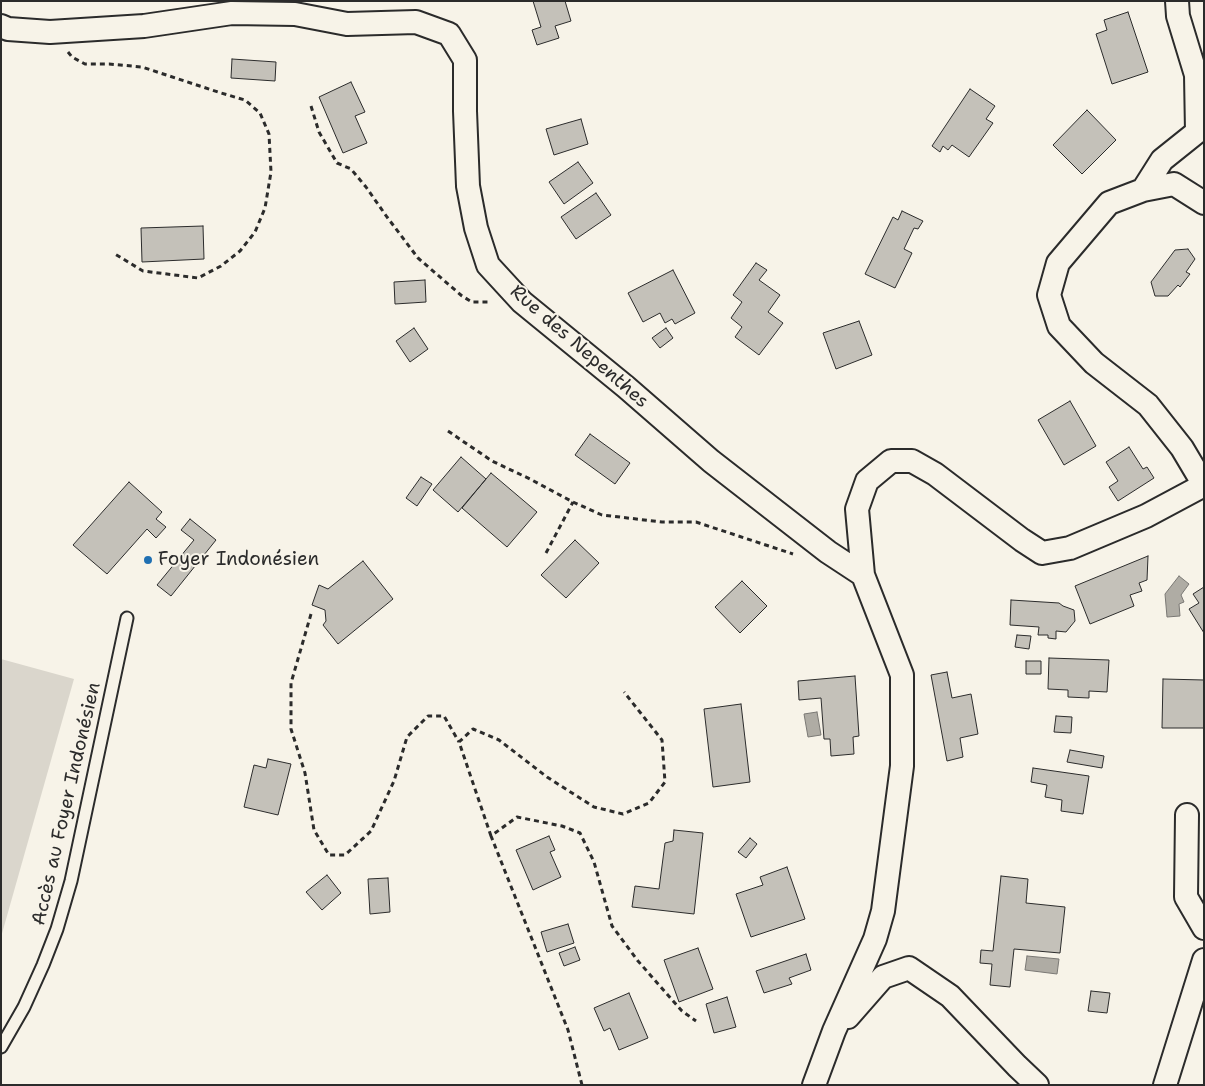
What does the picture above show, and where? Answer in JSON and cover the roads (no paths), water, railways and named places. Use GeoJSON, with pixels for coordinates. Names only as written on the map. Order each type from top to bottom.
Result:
{"type":"FeatureCollection","features":[{"type":"Feature","properties":{"kind":"street"},"geometry":{"type":"LineString","coordinates":[[1143,190],[1162,160],[1197,132],[1196,75],[1178,16],[1177,1]]}},
{"type":"Feature","properties":{"kind":"street","name":"Rue des Nepenthes"},"geometry":{"type":"LineString","coordinates":[[1,26],[8,29],[50,32],[144,26],[232,13],[294,14],[347,24],[416,22],[449,34],[465,60],[468,186],[476,228],[488,265],[522,302],[626,387],[710,461],[828,552],[864,575]]}},
{"type":"Feature","properties":{"kind":"street"},"geometry":{"type":"LineString","coordinates":[[814,1085],[834,1032],[875,939],[884,911],[902,766],[902,675],[864,575],[856,508],[867,481],[891,461],[912,461],[964,494],[1022,540],[1042,553],[1070,548],[1146,516],[1204,485],[1182,448],[1148,406],[1094,363],[1059,326],[1049,295],[1058,263],[1109,203],[1143,190],[1174,184],[1204,203]]}},
{"type":"Feature","properties":{"kind":"street"},"geometry":{"type":"LineString","coordinates":[[1187,815],[1186,897],[1204,928]]}},
{"type":"Feature","properties":{"kind":"street"},"geometry":{"type":"LineString","coordinates":[[1165,1085],[1204,960]]}},
{"type":"Feature","properties":{"kind":"street"},"geometry":{"type":"LineString","coordinates":[[834,1032],[883,977],[909,968],[950,996],[1016,1066],[1037,1085]]}},
{"type":"Feature","properties":{"kind":"lane","name":"Accès au Foyer Indonésien"},"geometry":{"type":"LineString","coordinates":[[1,1047],[28,999],[57,929],[71,880],[127,618]]}},
{"type":"Feature","properties":{"kind":"place","name":"Foyer Indonésien"},"geometry":{"type":"Point","coordinates":[148,560]}}]}
